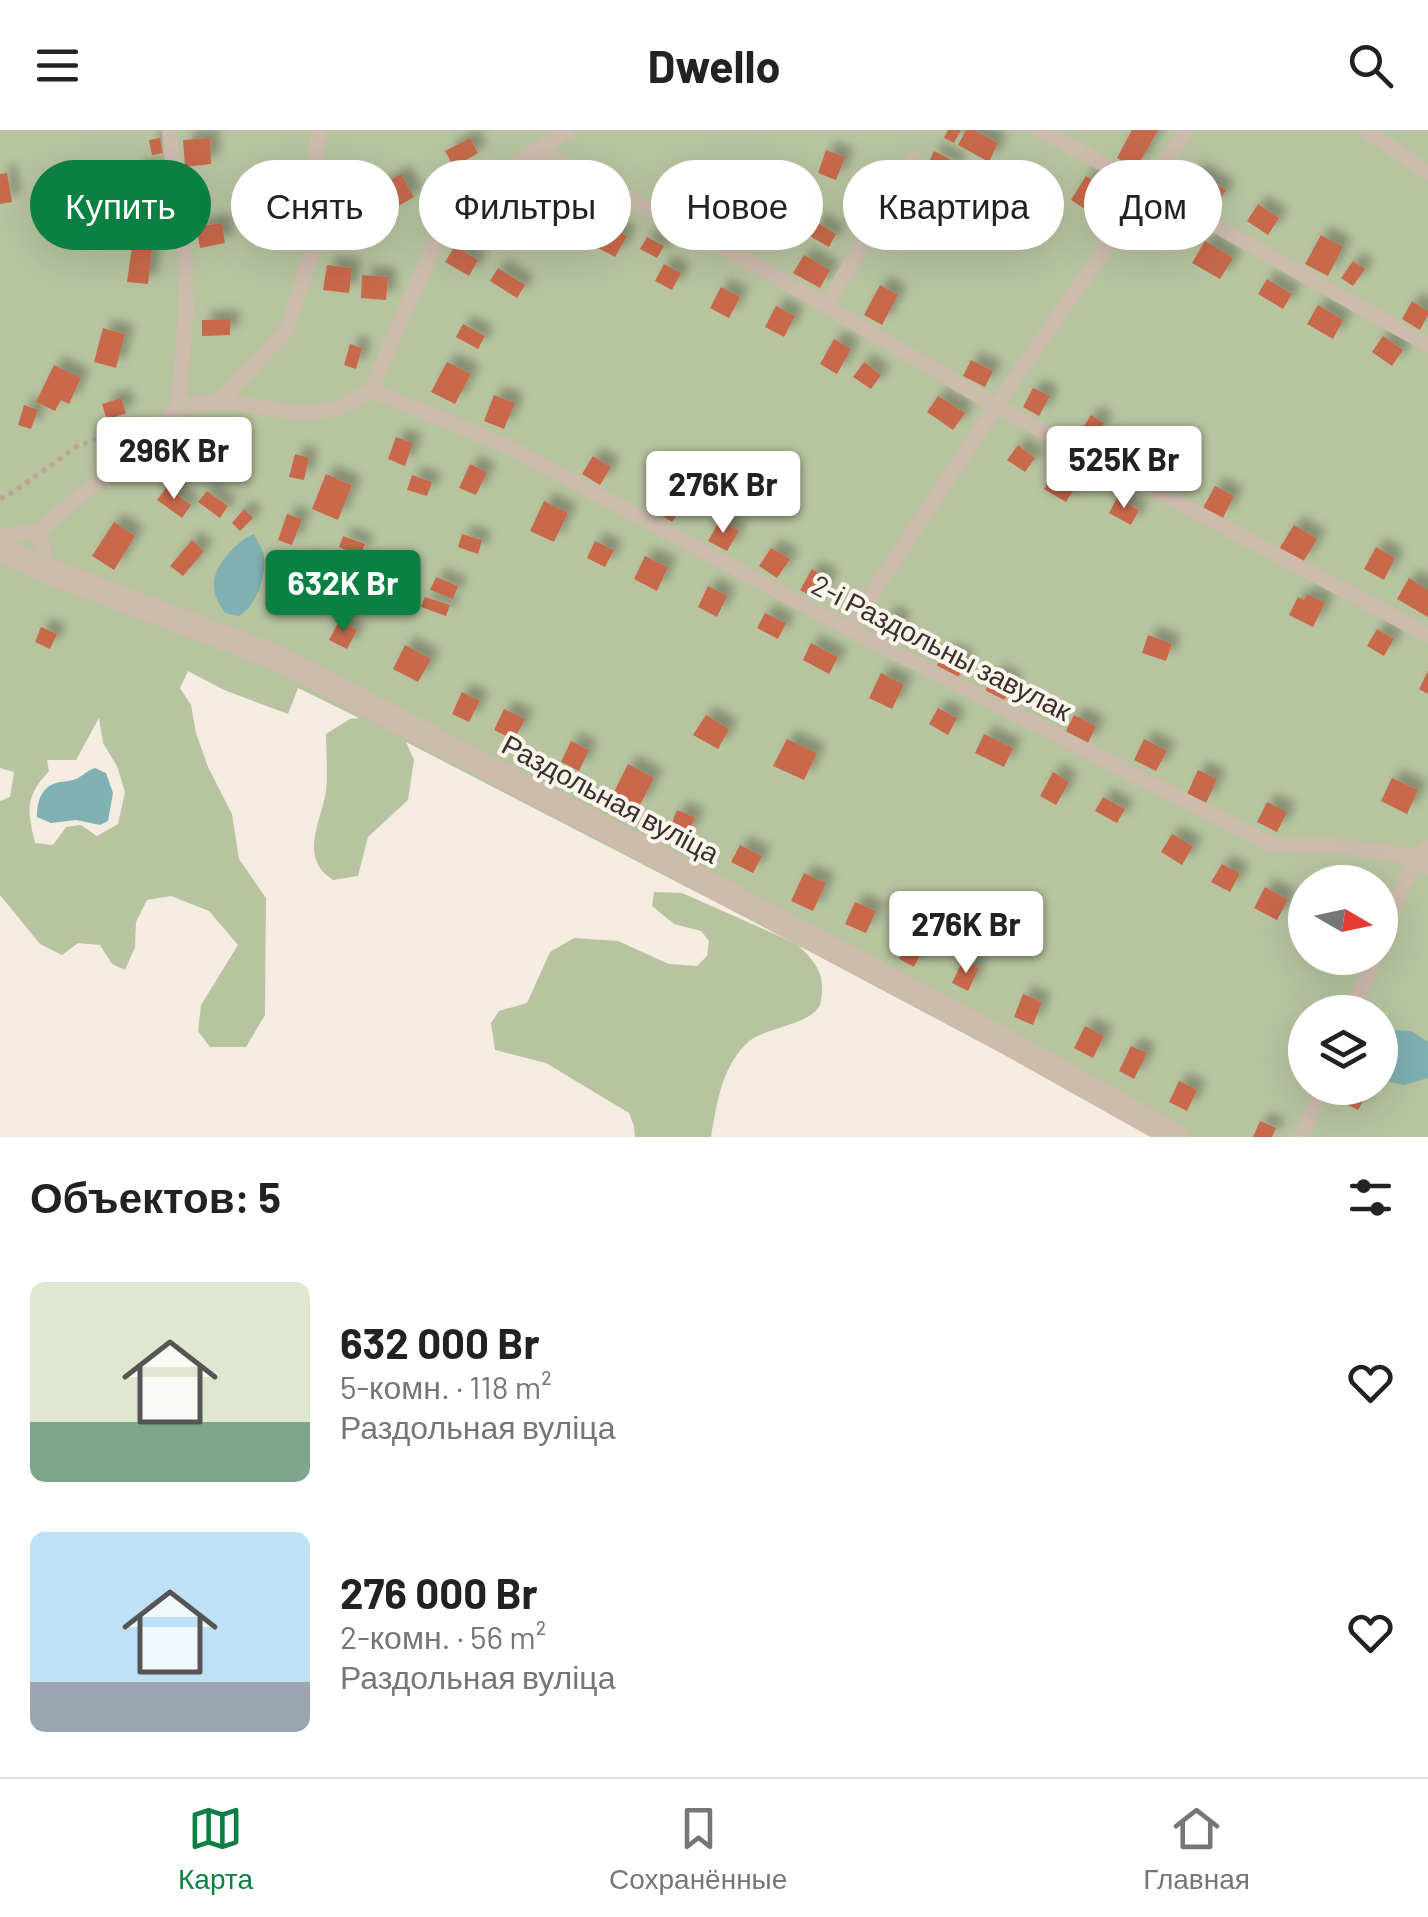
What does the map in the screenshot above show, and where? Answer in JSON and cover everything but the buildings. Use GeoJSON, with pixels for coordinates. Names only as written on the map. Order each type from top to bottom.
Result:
{"type":"FeatureCollection","features":[{"type":"Feature","properties":{"kind":"street","name":"Раздольная вуліца"},"geometry":{"type":"LineString","coordinates":[[0,550],[278,658],[1007,1042],[1176,1137]]}},
{"type":"Feature","properties":{"kind":"lane"},"geometry":{"type":"LineString","coordinates":[[168,130],[185,260],[186,314],[178,408]]}},
{"type":"Feature","properties":{"kind":"lane"},"geometry":{"type":"LineString","coordinates":[[219,401],[287,330],[311,255],[318,130]]}},
{"type":"Feature","properties":{"kind":"lane"},"geometry":{"type":"LineString","coordinates":[[0,537],[39,531],[178,408],[219,401],[301,413],[338,408],[371,390],[448,214],[567,130]]}},
{"type":"Feature","properties":{"kind":"lane"},"geometry":{"type":"LineString","coordinates":[[1040,130],[1097,160]]}},
{"type":"Feature","properties":{"kind":"lane"},"geometry":{"type":"LineString","coordinates":[[1166,160],[1187,130]]}},
{"type":"Feature","properties":{"kind":"lane"},"geometry":{"type":"LineString","coordinates":[[1366,130],[1428,173]]}},
{"type":"Feature","properties":{"kind":"lane"},"geometry":{"type":"LineString","coordinates":[[536,150],[769,272],[996,406],[1428,634]]}},
{"type":"Feature","properties":{"kind":"lane"},"geometry":{"type":"LineString","coordinates":[[826,305],[914,159]]}},
{"type":"Feature","properties":{"kind":"lane"},"geometry":{"type":"LineString","coordinates":[[1222,228],[1428,345]]}},
{"type":"Feature","properties":{"kind":"lane"},"geometry":{"type":"LineString","coordinates":[[849,628],[1103,250]]}},
{"type":"Feature","properties":{"kind":"lane","name":"2-і Раздольны завулак"},"geometry":{"type":"LineString","coordinates":[[371,390],[507,446],[849,628],[1272,845],[1337,846],[1424,857]]}},
{"type":"Feature","properties":{"kind":"lane"},"geometry":{"type":"LineString","coordinates":[[39,531],[48,571]]}},
{"type":"Feature","properties":{"kind":"lane"},"geometry":{"type":"LineString","coordinates":[[1398,908],[1424,857]]}},
{"type":"Feature","properties":{"kind":"lane"},"geometry":{"type":"LineString","coordinates":[[1302,1137],[1315,1105]]}},
{"type":"Feature","properties":{"kind":"path"},"geometry":{"type":"LineString","coordinates":[[0,498],[76,447],[178,408]]}},
{"type":"Feature","properties":{"kind":"green space"},"geometry":{"type":"Polygon","coordinates":[[[0,130],[1428,130],[1428,1137],[1159,1137],[798,945],[820,975],[820,1005],[806,1018],[746,1044],[731,1064],[721,1088],[711,1137],[635,1137],[629,1113],[546,1063],[495,1050],[491,1023],[499,1011],[527,1003],[550,952],[574,938],[618,941],[669,964],[697,966],[707,956],[709,941],[701,931],[674,924],[652,906],[654,892],[682,893],[797,944],[406,742],[414,760],[408,800],[368,837],[358,876],[333,880],[322,871],[314,851],[326,791],[326,734],[350,719],[359,718],[298,688],[288,714],[224,690],[188,671],[180,688],[191,705],[208,767],[232,814],[239,859],[266,898],[265,1015],[246,1047],[210,1047],[198,1031],[201,1005],[238,945],[209,911],[171,896],[147,900],[136,922],[135,947],[125,970],[112,964],[100,945],[78,943],[62,955],[40,944],[0,895],[0,801],[10,797],[14,772],[0,768],[0,130]],[[99,718],[76,760],[47,760],[49,771],[30,804],[35,843],[53,845],[66,827],[81,825],[97,836],[118,824],[125,792],[117,766],[103,743],[99,718]]]}},
{"type":"Feature","properties":{"kind":"water"},"geometry":{"type":"Polygon","coordinates":[[[254,534],[264,557],[259,590],[239,616],[225,613],[215,595],[215,576],[228,554],[254,534]]]}},
{"type":"Feature","properties":{"kind":"water"},"geometry":{"type":"Polygon","coordinates":[[[95,768],[106,773],[113,793],[108,821],[100,825],[76,820],[51,823],[37,817],[46,788],[76,779],[95,768]]]}},
{"type":"Feature","properties":{"kind":"water"},"geometry":{"type":"Polygon","coordinates":[[[1398,1030],[1411,1031],[1428,1042],[1428,1078],[1398,1084],[1398,1030]]]}}]}
